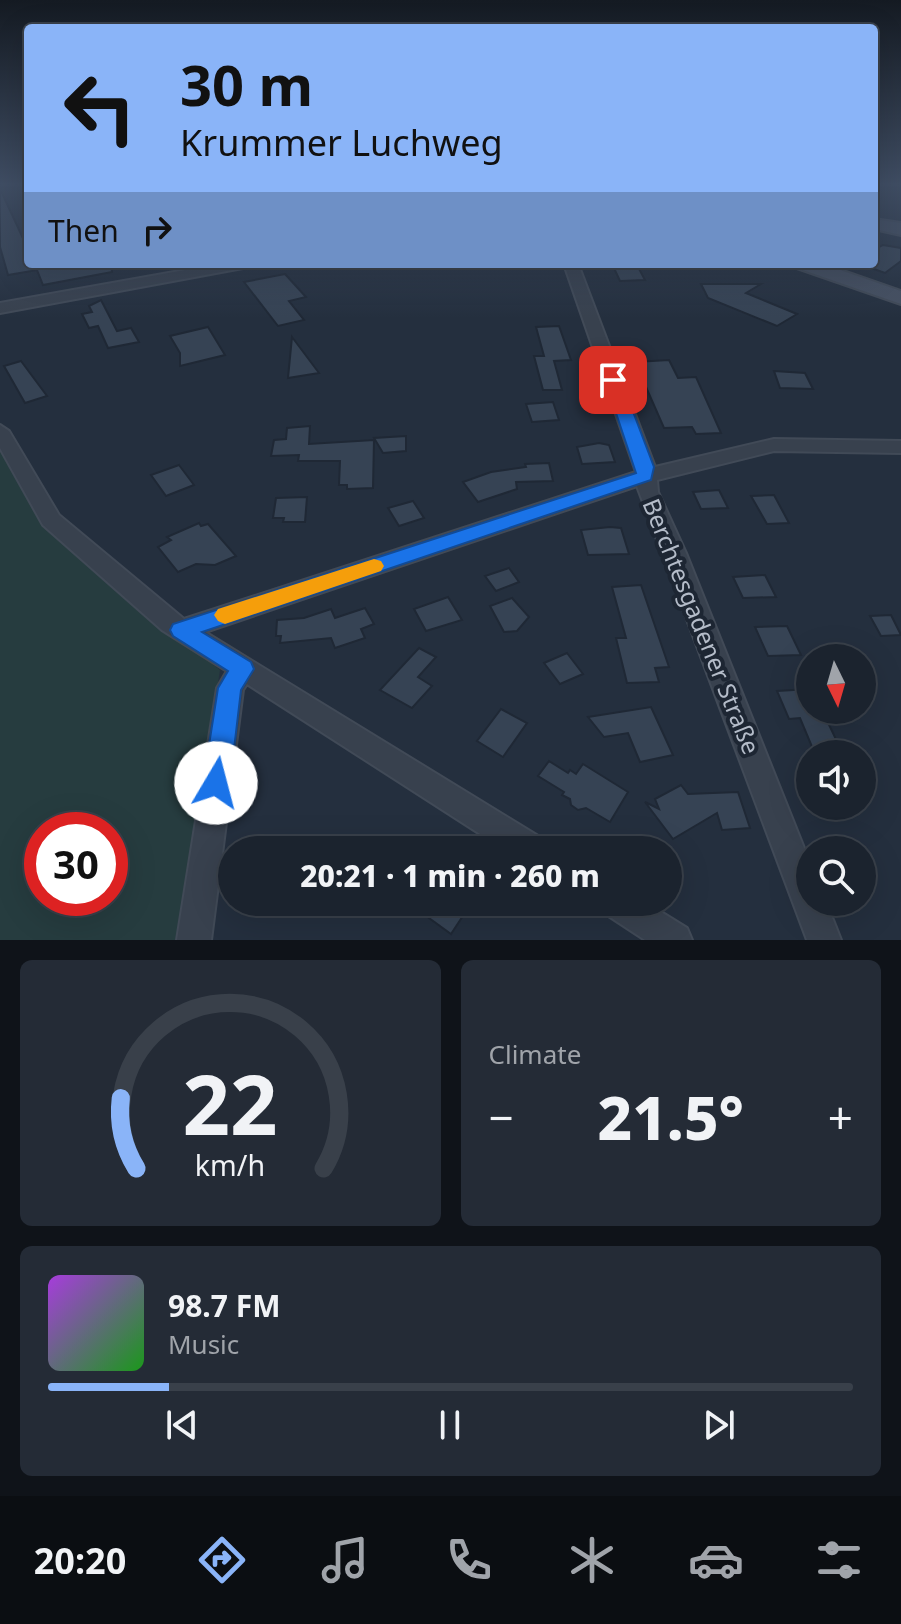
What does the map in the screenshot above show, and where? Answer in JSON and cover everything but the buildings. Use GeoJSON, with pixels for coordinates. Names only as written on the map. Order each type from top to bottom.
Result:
{"type":"FeatureCollection","features":[{"type":"Feature","properties":{"kind":"main road"},"geometry":{"type":"LineString","coordinates":[[815,268],[901,298]]}},
{"type":"Feature","properties":{"kind":"street"},"geometry":{"type":"LineString","coordinates":[[0,308],[221,268]]}},
{"type":"Feature","properties":{"kind":"street","name":"Berchtesgadener Straße"},"geometry":{"type":"LineString","coordinates":[[572,268],[645,467],[648,492],[687,581],[824,940]]}},
{"type":"Feature","properties":{"kind":"street"},"geometry":{"type":"LineString","coordinates":[[0,431],[51,520],[181,630],[510,836]]}},
{"type":"Feature","properties":{"kind":"street"},"geometry":{"type":"LineString","coordinates":[[181,630],[645,476],[774,445],[901,447]]}},
{"type":"Feature","properties":{"kind":"street"},"geometry":{"type":"LineString","coordinates":[[194,940],[230,688],[243,669]]}},
{"type":"Feature","properties":{"kind":"street"},"geometry":{"type":"LineString","coordinates":[[637,916],[675,940]]}},
{"type":"Feature","properties":{"kind":"green space"},"geometry":{"type":"Polygon","coordinates":[[[0,443],[43,526],[220,670],[179,940],[0,940],[0,443]]]}},
{"type":"Feature","properties":{"kind":"slow traffic"},"geometry":{"type":"LineString","coordinates":[[225,615],[374,566]]}},
{"type":"Feature","properties":{"kind":"route"},"geometry":{"type":"LineString","coordinates":[[216,783],[230,688],[243,669],[181,630],[645,476],[645,467],[613,380]]}}]}
